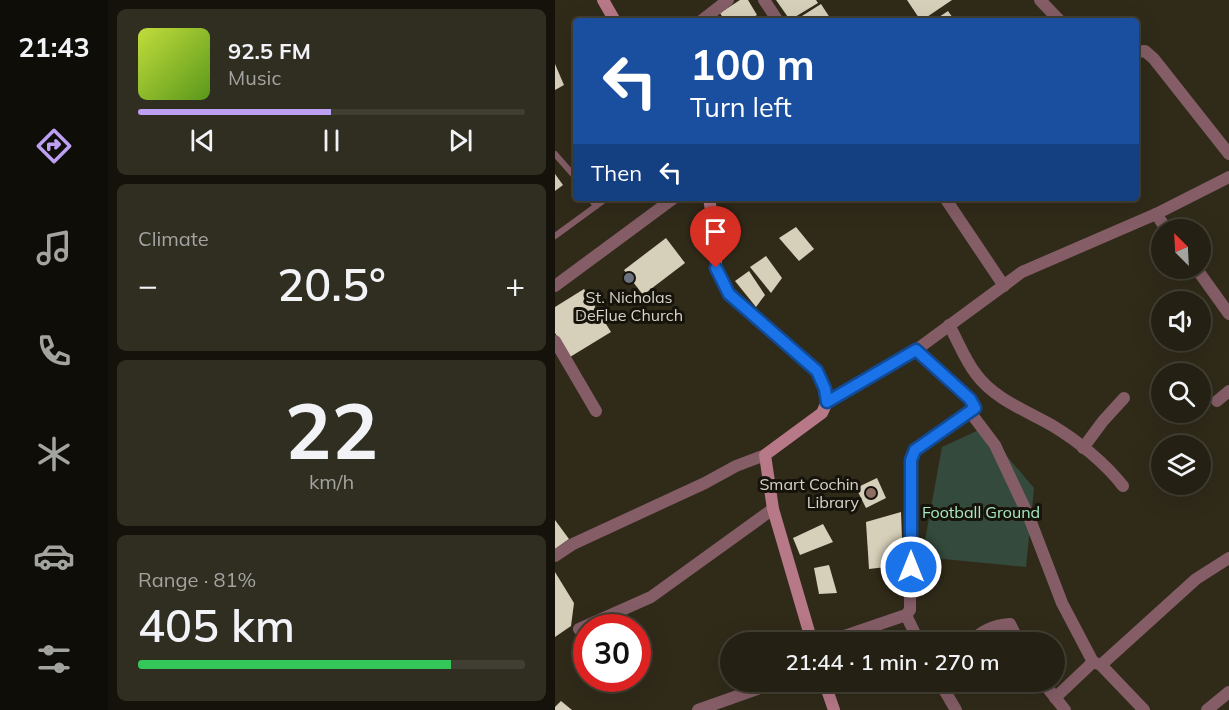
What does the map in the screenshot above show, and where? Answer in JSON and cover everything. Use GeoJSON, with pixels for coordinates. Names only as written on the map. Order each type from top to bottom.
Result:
{"type":"FeatureCollection","features":[{"type":"Feature","properties":{"kind":"main road"},"geometry":{"type":"LineString","coordinates":[[603,0],[613,18]]}},
{"type":"Feature","properties":{"kind":"main road"},"geometry":{"type":"LineString","coordinates":[[710,201],[716,240],[716,268],[729,294],[817,371],[825,389],[827,402],[822,413],[765,455],[773,509],[809,632]]}},
{"type":"Feature","properties":{"kind":"main road"},"geometry":{"type":"LineString","coordinates":[[828,692],[834,710]]}},
{"type":"Feature","properties":{"kind":"street"},"geometry":{"type":"LineString","coordinates":[[705,18],[728,0]]}},
{"type":"Feature","properties":{"kind":"street"},"geometry":{"type":"LineString","coordinates":[[764,0],[777,18]]}},
{"type":"Feature","properties":{"kind":"street"},"geometry":{"type":"LineString","coordinates":[[1040,0],[1057,18]]}},
{"type":"Feature","properties":{"kind":"street"},"geometry":{"type":"LineString","coordinates":[[1139,51],[1142,50],[1151,56],[1229,153]]}},
{"type":"Feature","properties":{"kind":"street"},"geometry":{"type":"LineString","coordinates":[[827,402],[916,350],[1022,272],[1156,214],[1229,177]]}},
{"type":"Feature","properties":{"kind":"street"},"geometry":{"type":"LineString","coordinates":[[556,284],[670,201]]}},
{"type":"Feature","properties":{"kind":"street"},"geometry":{"type":"LineString","coordinates":[[947,201],[1004,286]]}},
{"type":"Feature","properties":{"kind":"street"},"geometry":{"type":"LineString","coordinates":[[1156,214],[1159,219]]}},
{"type":"Feature","properties":{"kind":"street"},"geometry":{"type":"LineString","coordinates":[[1204,279],[1229,314]]}},
{"type":"Feature","properties":{"kind":"street"},"geometry":{"type":"LineString","coordinates":[[949,325],[976,375],[1001,398],[1055,427],[1083,448],[1114,474],[1123,486]]}},
{"type":"Feature","properties":{"kind":"street"},"geometry":{"type":"LineString","coordinates":[[555,342],[596,411]]}},
{"type":"Feature","properties":{"kind":"street"},"geometry":{"type":"LineString","coordinates":[[856,632],[906,615],[910,610],[911,460],[915,450],[975,408],[970,399],[916,350]]}},
{"type":"Feature","properties":{"kind":"street"},"geometry":{"type":"LineString","coordinates":[[1217,401],[1229,391]]}},
{"type":"Feature","properties":{"kind":"street"},"geometry":{"type":"LineString","coordinates":[[1083,448],[1124,398]]}},
{"type":"Feature","properties":{"kind":"street"},"geometry":{"type":"LineString","coordinates":[[970,412],[995,445],[1029,517],[1062,603],[1097,664],[1144,710]]}},
{"type":"Feature","properties":{"kind":"street"},"geometry":{"type":"LineString","coordinates":[[555,556],[573,544],[736,466],[765,455]]}},
{"type":"Feature","properties":{"kind":"street"},"geometry":{"type":"LineString","coordinates":[[613,614],[651,597],[773,509]]}},
{"type":"Feature","properties":{"kind":"street"},"geometry":{"type":"LineString","coordinates":[[1055,698],[1195,579],[1229,558]]}},
{"type":"Feature","properties":{"kind":"street"},"geometry":{"type":"LineString","coordinates":[[906,615],[914,632]]}},
{"type":"Feature","properties":{"kind":"street"},"geometry":{"type":"LineString","coordinates":[[983,632],[994,625],[1010,624],[1014,632]]}},
{"type":"Feature","properties":{"kind":"street"},"geometry":{"type":"LineString","coordinates":[[698,710],[749,692]]}},
{"type":"Feature","properties":{"kind":"street"},"geometry":{"type":"LineString","coordinates":[[945,692],[956,710]]}},
{"type":"Feature","properties":{"kind":"street"},"geometry":{"type":"LineString","coordinates":[[1050,692],[1065,710]]}},
{"type":"Feature","properties":{"kind":"street"},"geometry":{"type":"LineString","coordinates":[[1207,710],[1229,692]]}},
{"type":"Feature","properties":{"kind":"lane"},"geometry":{"type":"LineString","coordinates":[[555,154],[573,175]]}},
{"type":"Feature","properties":{"kind":"lane"},"geometry":{"type":"LineString","coordinates":[[592,201],[596,206]]}},
{"type":"Feature","properties":{"kind":"lane"},"geometry":{"type":"LineString","coordinates":[[555,236],[603,201]]}},
{"type":"Feature","properties":{"kind":"green space","name":"Football Ground"},"geometry":{"type":"Polygon","coordinates":[[[983,428],[1034,488],[1026,567],[922,557],[942,447],[983,428]]]}},
{"type":"Feature","properties":{"kind":"building"},"geometry":{"type":"Polygon","coordinates":[[[740,0],[748,0],[757,15],[752,18],[723,18],[720,13],[740,0]]]}},
{"type":"Feature","properties":{"kind":"building"},"geometry":{"type":"Polygon","coordinates":[[[776,0],[816,0],[818,3],[793,18],[789,18],[776,0]]]}},
{"type":"Feature","properties":{"kind":"building"},"geometry":{"type":"Polygon","coordinates":[[[907,0],[952,0],[925,18],[919,18],[907,0]]]}},
{"type":"Feature","properties":{"kind":"building"},"geometry":{"type":"Polygon","coordinates":[[[821,4],[830,18],[799,18],[821,4]]]}},
{"type":"Feature","properties":{"kind":"building"},"geometry":{"type":"Polygon","coordinates":[[[948,11],[953,18],[938,18],[948,11]]]}},
{"type":"Feature","properties":{"kind":"building"},"geometry":{"type":"Polygon","coordinates":[[[555,64],[564,85],[555,90],[555,64]]]}},
{"type":"Feature","properties":{"kind":"building"},"geometry":{"type":"Polygon","coordinates":[[[555,174],[563,185],[555,191],[555,174]]]}},
{"type":"Feature","properties":{"kind":"building"},"geometry":{"type":"Polygon","coordinates":[[[796,227],[814,249],[799,261],[779,238],[796,227]]]}},
{"type":"Feature","properties":{"kind":"building"},"geometry":{"type":"Polygon","coordinates":[[[666,238],[685,263],[643,295],[624,270],[666,238]]]}},
{"type":"Feature","properties":{"kind":"building"},"geometry":{"type":"Polygon","coordinates":[[[766,256],[782,278],[771,293],[750,267],[766,256]]]}},
{"type":"Feature","properties":{"kind":"building"},"geometry":{"type":"Polygon","coordinates":[[[749,271],[765,295],[756,307],[735,281],[749,271]]]}},
{"type":"Feature","properties":{"kind":"building"},"geometry":{"type":"Polygon","coordinates":[[[584,289],[611,332],[570,357],[555,333],[555,307],[584,289]]]}},
{"type":"Feature","properties":{"kind":"building","name":"Smart Cochin Library"},"geometry":{"type":"Polygon","coordinates":[[[877,478],[886,498],[866,508],[856,488],[877,478]]]}},
{"type":"Feature","properties":{"kind":"building"},"geometry":{"type":"Polygon","coordinates":[[[901,512],[903,565],[869,569],[866,522],[901,512]]]}},
{"type":"Feature","properties":{"kind":"building"},"geometry":{"type":"Polygon","coordinates":[[[555,520],[569,539],[555,549],[555,520]]]}},
{"type":"Feature","properties":{"kind":"building"},"geometry":{"type":"Polygon","coordinates":[[[823,524],[833,542],[800,555],[793,538],[823,524]]]}},
{"type":"Feature","properties":{"kind":"building"},"geometry":{"type":"Polygon","coordinates":[[[829,565],[837,593],[819,594],[814,568],[829,565]]]}},
{"type":"Feature","properties":{"kind":"building"},"geometry":{"type":"Polygon","coordinates":[[[555,572],[574,603],[571,626],[555,637],[555,572]]]}},
{"type":"Feature","properties":{"kind":"building"},"geometry":{"type":"Polygon","coordinates":[[[561,701],[572,710],[555,710],[561,701]]]}},
{"type":"Feature","properties":{"kind":"place","name":"St. Nicholas DeFlue Church"},"geometry":{"type":"Point","coordinates":[629,278]}},
{"type":"Feature","properties":{"kind":"place","name":"Smart Cochin Library"},"geometry":{"type":"Point","coordinates":[871,493]}},
{"type":"Feature","properties":{"kind":"route"},"geometry":{"type":"LineString","coordinates":[[716,268],[729,294],[817,371],[825,389],[827,402],[916,350],[970,399],[975,408],[915,450],[911,460],[911,567]]}}]}
